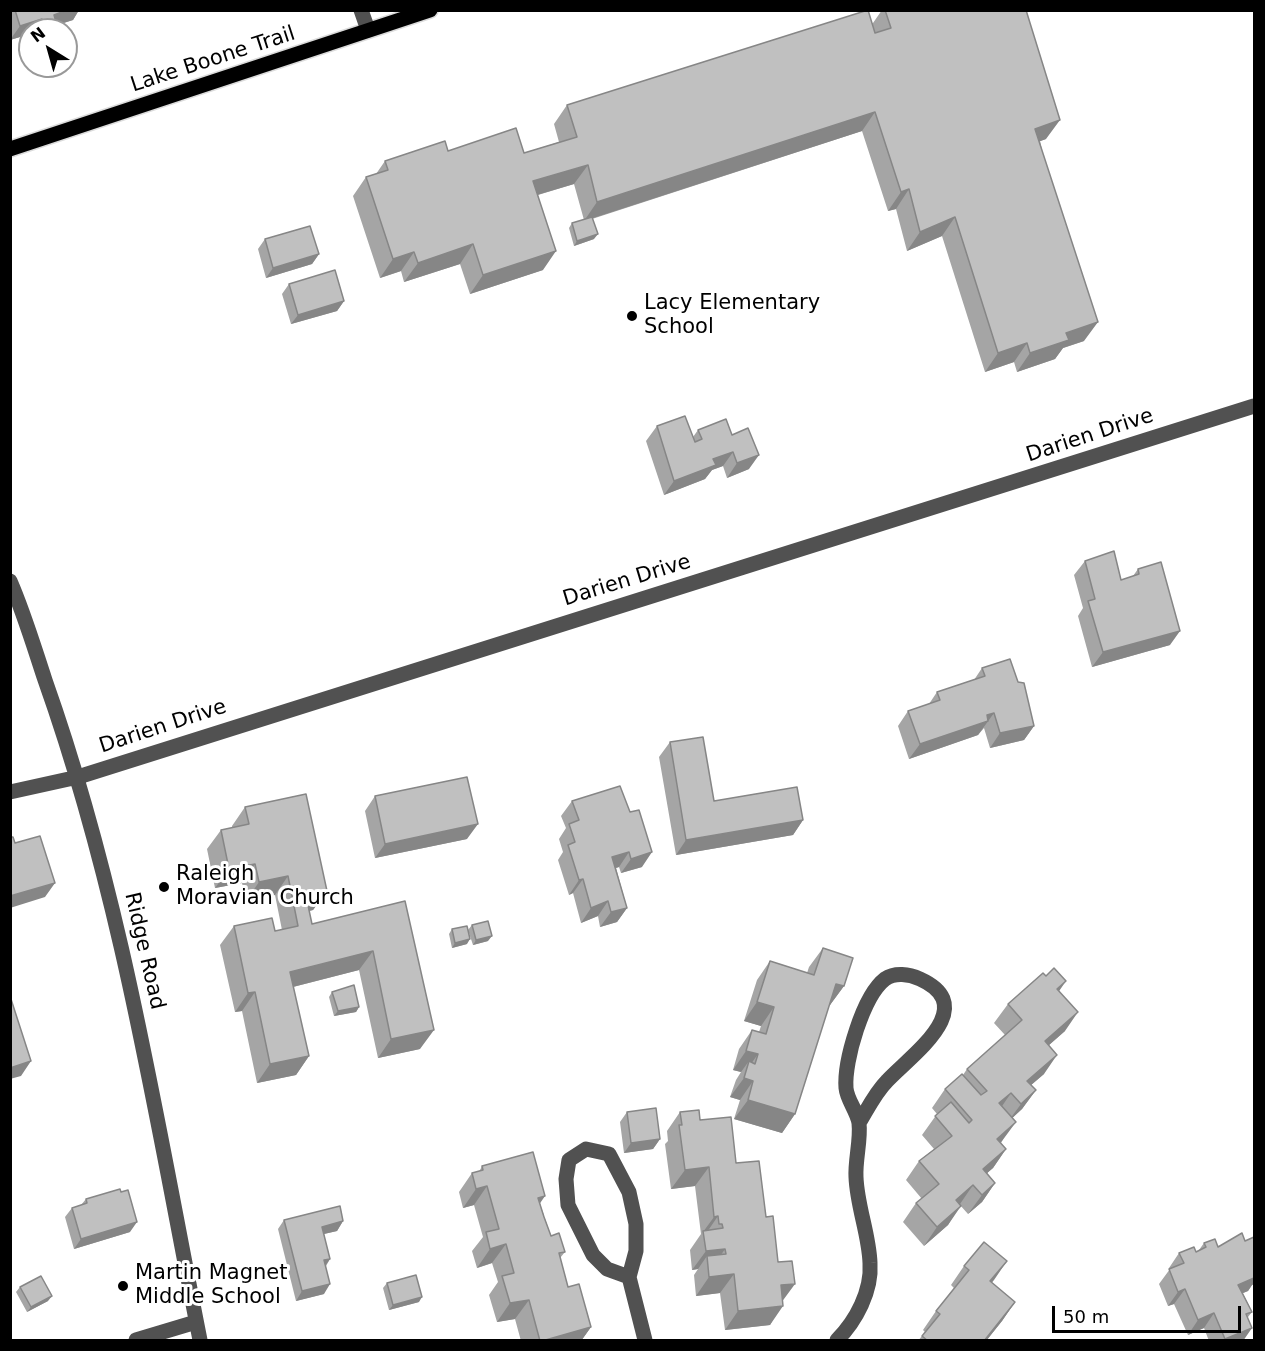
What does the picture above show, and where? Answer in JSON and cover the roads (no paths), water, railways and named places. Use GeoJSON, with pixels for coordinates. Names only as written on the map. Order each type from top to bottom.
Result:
{"type":"FeatureCollection","features":[{"type":"Feature","properties":{"kind":"main road","name":"Lake Boone Trail"},"geometry":{"type":"LineString","coordinates":[[10,149],[430,10]]}},
{"type":"Feature","properties":{"kind":"street"},"geometry":{"type":"LineString","coordinates":[[361,10],[368,30]]}},
{"type":"Feature","properties":{"kind":"street","name":"Darien Drive"},"geometry":{"type":"LineString","coordinates":[[10,792],[78,777],[1254,406]]}},
{"type":"Feature","properties":{"kind":"street","name":"Ridge Road"},"geometry":{"type":"LineString","coordinates":[[10,581],[78,777],[133,993],[200,1341]]}},
{"type":"Feature","properties":{"kind":"street"},"geometry":{"type":"LineString","coordinates":[[837,1341],[857,1315],[867,1288],[870,1263],[856,1177],[859,1123],[846,1089],[849,1054],[858,1026],[877,988],[886,978],[896,974],[920,979],[937,990],[945,1004],[943,1022],[921,1050],[885,1083],[859,1123]]}},
{"type":"Feature","properties":{"kind":"street"},"geometry":{"type":"LineString","coordinates":[[629,1277],[607,1269],[593,1255],[568,1205],[566,1179],[569,1160],[586,1149],[609,1155],[629,1192],[636,1224],[636,1251],[629,1277],[645,1341]]}},
{"type":"Feature","properties":{"kind":"street"},"geometry":{"type":"LineString","coordinates":[[136,1341],[196,1322]]}},
{"type":"Feature","properties":{"kind":"place","name":"Lacy Elementary School"},"geometry":{"type":"Point","coordinates":[632,316]}},
{"type":"Feature","properties":{"kind":"place","name":"Raleigh Moravian Church"},"geometry":{"type":"Point","coordinates":[164,887]}},
{"type":"Feature","properties":{"kind":"place","name":"Martin Magnet Middle School"},"geometry":{"type":"Point","coordinates":[123,1286]}}]}
